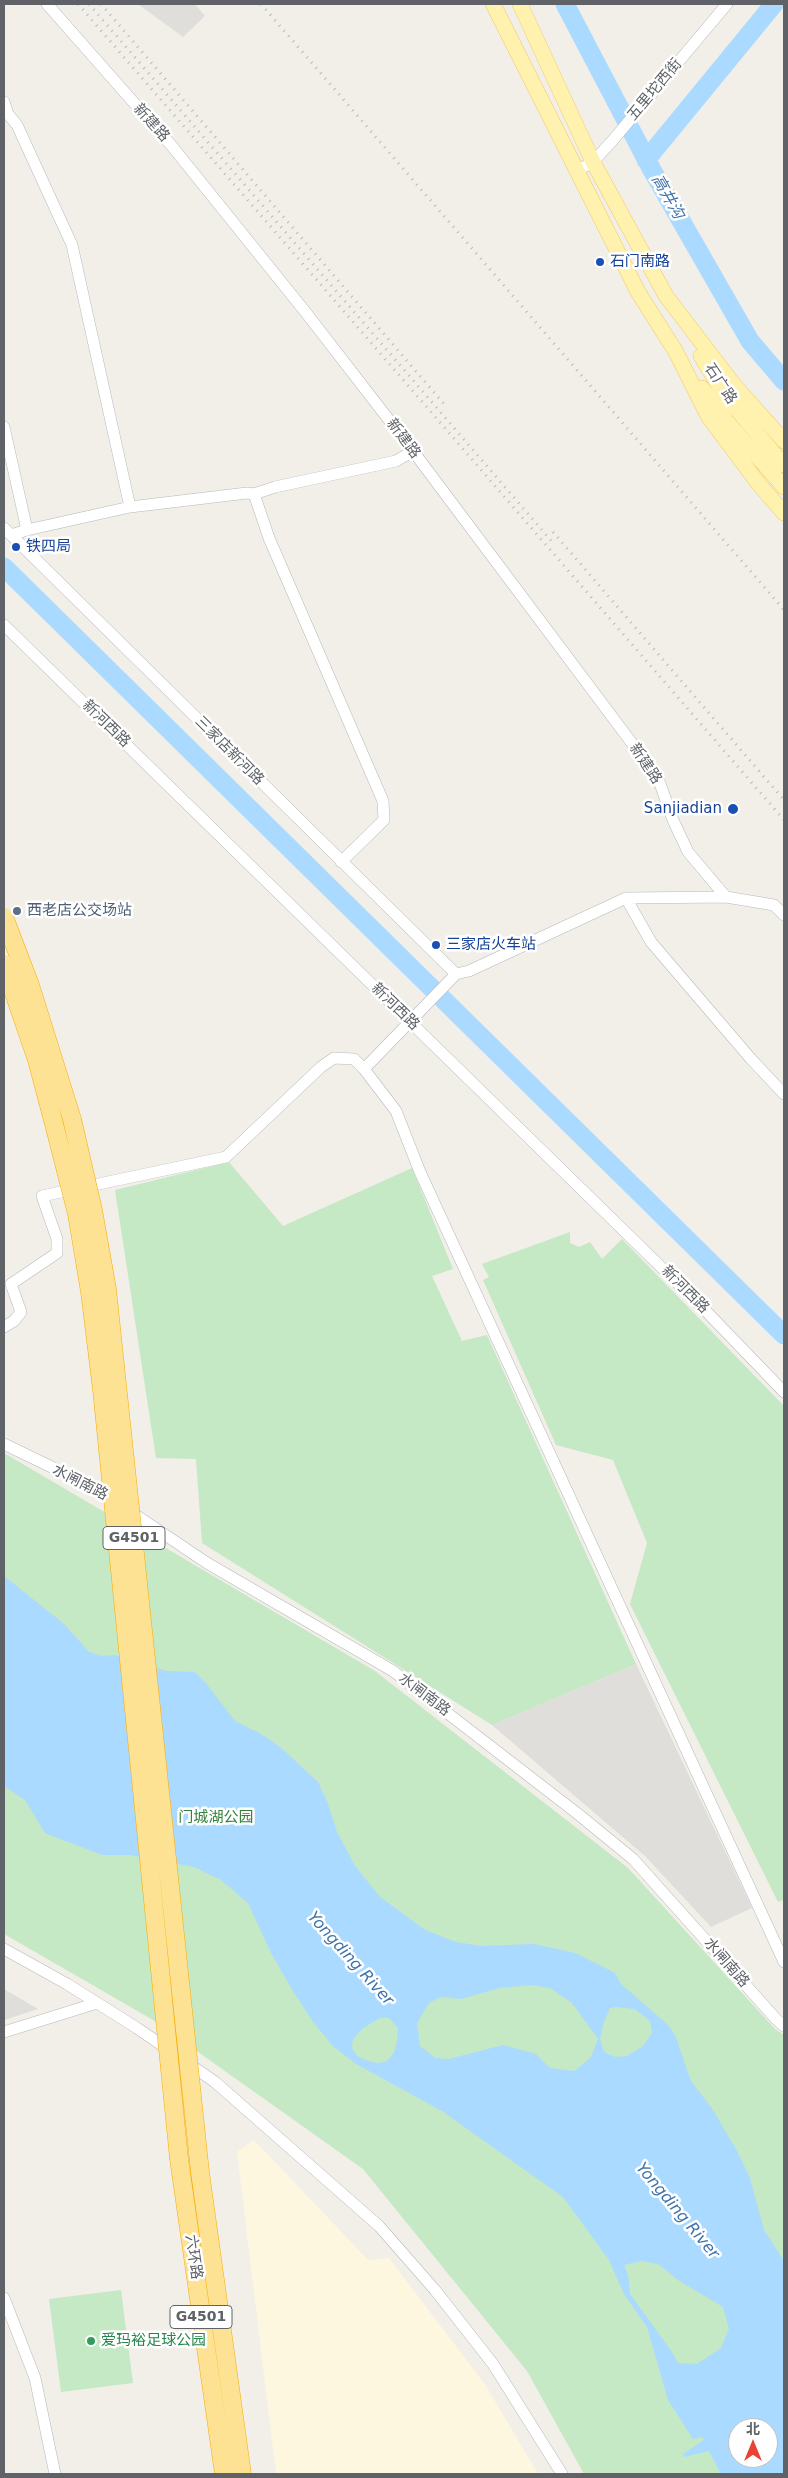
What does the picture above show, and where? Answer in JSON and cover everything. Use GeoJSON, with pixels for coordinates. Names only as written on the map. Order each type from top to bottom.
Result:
{"type":"FeatureCollection","features":[{"type":"Feature","properties":{"kind":"highway","name":"G4501"},"geometry":{"type":"LineString","coordinates":[[4,918],[30,984],[72,1119],[93,1210],[107,1289],[200,2172],[242,2474]]}},
{"type":"Feature","properties":{"kind":"highway","name":"六环路"},"geometry":{"type":"LineString","coordinates":[[4,964],[37,1060],[54,1124],[77,1214],[90,1292],[102,1390],[178,2159],[224,2474]]}},
{"type":"Feature","properties":{"kind":"main road"},"geometry":{"type":"LineString","coordinates":[[493,4],[638,292],[676,352],[708,416],[758,483],[784,513]]}},
{"type":"Feature","properties":{"kind":"main road"},"geometry":{"type":"LineString","coordinates":[[520,4],[593,162],[666,296],[734,386],[784,441]]}},
{"type":"Feature","properties":{"kind":"main road","name":"石广路"},"geometry":{"type":"LineString","coordinates":[[666,296],[726,397],[784,465]]}},
{"type":"Feature","properties":{"kind":"main road","name":"石广路"},"geometry":{"type":"LineString","coordinates":[[676,352],[726,422],[784,487]]}},
{"type":"Feature","properties":{"kind":"street","name":"新建路"},"geometry":{"type":"LineString","coordinates":[[47,4],[177,152],[307,314],[413,451],[658,778],[673,820],[688,852],[726,897]]}},
{"type":"Feature","properties":{"kind":"street","name":"五里坨西街"},"geometry":{"type":"LineString","coordinates":[[578,170],[593,162],[613,140],[727,4]]}},
{"type":"Feature","properties":{"kind":"street"},"geometry":{"type":"LineString","coordinates":[[4,102],[8,114],[17,125],[72,245],[130,507]]}},
{"type":"Feature","properties":{"kind":"street"},"geometry":{"type":"LineString","coordinates":[[4,427],[27,530]]}},
{"type":"Feature","properties":{"kind":"street"},"geometry":{"type":"LineString","coordinates":[[8,532],[27,530],[130,507],[246,493],[254,494],[275,487],[396,461],[413,451]]}},
{"type":"Feature","properties":{"kind":"street"},"geometry":{"type":"LineString","coordinates":[[254,494],[269,538],[383,801],[384,820],[341,862]]}},
{"type":"Feature","properties":{"kind":"street","name":"三家店新河路"},"geometry":{"type":"LineString","coordinates":[[8,532],[456,974]]}},
{"type":"Feature","properties":{"kind":"street","name":"新河西路"},"geometry":{"type":"LineString","coordinates":[[4,625],[702,1307],[784,1392]]}},
{"type":"Feature","properties":{"kind":"street"},"geometry":{"type":"LineString","coordinates":[[364,1069],[456,974],[468,971],[626,898],[726,897],[774,906],[784,915]]}},
{"type":"Feature","properties":{"kind":"street"},"geometry":{"type":"LineString","coordinates":[[626,898],[651,942],[751,1059],[784,1094]]}},
{"type":"Feature","properties":{"kind":"street"},"geometry":{"type":"LineString","coordinates":[[4,1327],[14,1321],[21,1312],[11,1284],[57,1253],[57,1239],[42,1196],[226,1157],[322,1067],[334,1058],[354,1059],[396,1111],[424,1181],[784,1962]]}},
{"type":"Feature","properties":{"kind":"street","name":"水闸南路"},"geometry":{"type":"LineString","coordinates":[[4,1444],[97,1489],[207,1563],[393,1671],[578,1814],[632,1859],[784,2026]]}},
{"type":"Feature","properties":{"kind":"street"},"geometry":{"type":"LineString","coordinates":[[4,1949],[97,2003],[215,2082],[379,2226],[435,2290],[493,2364],[562,2474]]}},
{"type":"Feature","properties":{"kind":"street"},"geometry":{"type":"LineString","coordinates":[[4,2032],[97,2003]]}},
{"type":"Feature","properties":{"kind":"street"},"geometry":{"type":"LineString","coordinates":[[4,2298],[35,2378],[55,2474]]}},
{"type":"Feature","properties":{"kind":"shaded area"},"geometry":{"type":"Polygon","coordinates":[[[138,4],[195,4],[205,16],[183,37],[138,4]]]}},
{"type":"Feature","properties":{"kind":"shaded area"},"geometry":{"type":"Polygon","coordinates":[[[636,1664],[752,1908],[711,1927],[646,1857],[492,1725],[636,1664]]]}},
{"type":"Feature","properties":{"kind":"shaded area"},"geometry":{"type":"Polygon","coordinates":[[[4,1989],[38,2009],[4,2020],[4,1989]]]}},
{"type":"Feature","properties":{"kind":"shaded area"},"geometry":{"type":"Polygon","coordinates":[[[254,2140],[368,2260],[389,2258],[486,2386],[538,2474],[276,2474],[237,2152],[254,2140]]]}},
{"type":"Feature","properties":{"kind":"green space"},"geometry":{"type":"Polygon","coordinates":[[[229,1162],[283,1226],[412,1168],[453,1269],[432,1276],[462,1341],[487,1335],[636,1664],[492,1725],[202,1543],[196,1459],[156,1458],[115,1190],[229,1162]]]}},
{"type":"Feature","properties":{"kind":"green space"},"geometry":{"type":"Polygon","coordinates":[[[570,1232],[570,1243],[579,1247],[590,1242],[602,1259],[622,1239],[784,1406],[784,1900],[778,1902],[630,1604],[647,1543],[613,1460],[556,1445],[483,1280],[489,1277],[482,1264],[570,1232]]]}},
{"type":"Feature","properties":{"kind":"green space","name":"门城湖公园"},"geometry":{"type":"Polygon","coordinates":[[[4,1453],[375,1671],[628,1868],[775,2029],[784,2035],[784,2474],[584,2474],[527,2371],[363,2169],[153,2020],[4,1934],[4,1453]]]}},
{"type":"Feature","properties":{"kind":"green space","name":"爱玛裕足球公园"},"geometry":{"type":"Polygon","coordinates":[[[121,2290],[133,2383],[61,2392],[49,2299],[121,2290]]]}},
{"type":"Feature","properties":{"kind":"water","name":"Yongding River"},"geometry":{"type":"Polygon","coordinates":[[[4,1576],[64,1624],[89,1652],[102,1656],[115,1655],[166,1671],[195,1672],[235,1721],[261,1734],[280,1747],[318,1782],[328,1804],[337,1832],[355,1866],[380,1897],[425,1930],[456,1942],[481,1946],[534,1944],[575,1953],[615,1973],[621,1984],[668,2025],[675,2035],[691,2081],[713,2110],[737,2151],[750,2178],[764,2230],[784,2261],[784,2474],[721,2474],[709,2451],[684,2457],[683,2454],[704,2440],[702,2437],[693,2439],[668,2400],[647,2327],[624,2294],[609,2260],[563,2197],[442,2111],[356,2064],[333,2046],[313,2022],[293,1991],[271,1953],[248,1903],[221,1880],[194,1867],[130,1855],[102,1855],[45,1833],[25,1800],[4,1786],[4,1576]],[[532,1985],[500,1988],[461,1999],[441,1997],[429,2003],[417,2023],[420,2046],[435,2058],[449,2059],[503,2045],[536,2054],[550,2068],[575,2071],[591,2057],[598,2039],[572,2003],[550,1988],[532,1985]],[[610,2008],[600,2038],[604,2052],[615,2057],[627,2056],[643,2046],[652,2033],[650,2021],[635,2009],[610,2008]],[[380,2018],[363,2028],[353,2039],[352,2048],[357,2056],[379,2063],[387,2061],[394,2053],[398,2028],[389,2018],[380,2018]],[[641,2261],[624,2265],[628,2275],[630,2294],[678,2363],[697,2364],[721,2348],[729,2329],[723,2307],[678,2280],[658,2264],[641,2261]]]}},
{"type":"Feature","properties":{"kind":"waterway","name":"高井沟"},"geometry":{"type":"LineString","coordinates":[[565,4],[652,170],[750,341],[784,381]]}},
{"type":"Feature","properties":{"kind":"waterway"},"geometry":{"type":"LineString","coordinates":[[646,160],[774,4]]}},
{"type":"Feature","properties":{"kind":"waterway"},"geometry":{"type":"LineString","coordinates":[[4,567],[784,1335]]}},
{"type":"Feature","properties":{"kind":"railway"},"geometry":{"type":"LineString","coordinates":[[78,4],[784,820]]}},
{"type":"Feature","properties":{"kind":"railway"},"geometry":{"type":"LineString","coordinates":[[89,4],[554,544]]}},
{"type":"Feature","properties":{"kind":"railway"},"geometry":{"type":"LineString","coordinates":[[101,4],[444,404]]}},
{"type":"Feature","properties":{"kind":"railway"},"geometry":{"type":"LineString","coordinates":[[261,4],[784,610]]}},
{"type":"Feature","properties":{"kind":"railway"},"geometry":{"type":"LineString","coordinates":[[553,532],[784,800]]}},
{"type":"Feature","properties":{"kind":"place","name":"石门南路"},"geometry":{"type":"Point","coordinates":[600,262]}},
{"type":"Feature","properties":{"kind":"place","name":"铁四局"},"geometry":{"type":"Point","coordinates":[16,547]}},
{"type":"Feature","properties":{"kind":"place","name":"Sanjiadian"},"geometry":{"type":"Point","coordinates":[733,809]}},
{"type":"Feature","properties":{"kind":"place","name":"西老店公交场站"},"geometry":{"type":"Point","coordinates":[17,911]}},
{"type":"Feature","properties":{"kind":"place","name":"三家店火车站"},"geometry":{"type":"Point","coordinates":[436,945]}},
{"type":"Feature","properties":{"kind":"place","name":"爱玛裕足球公园"},"geometry":{"type":"Point","coordinates":[91,2341]}}]}
